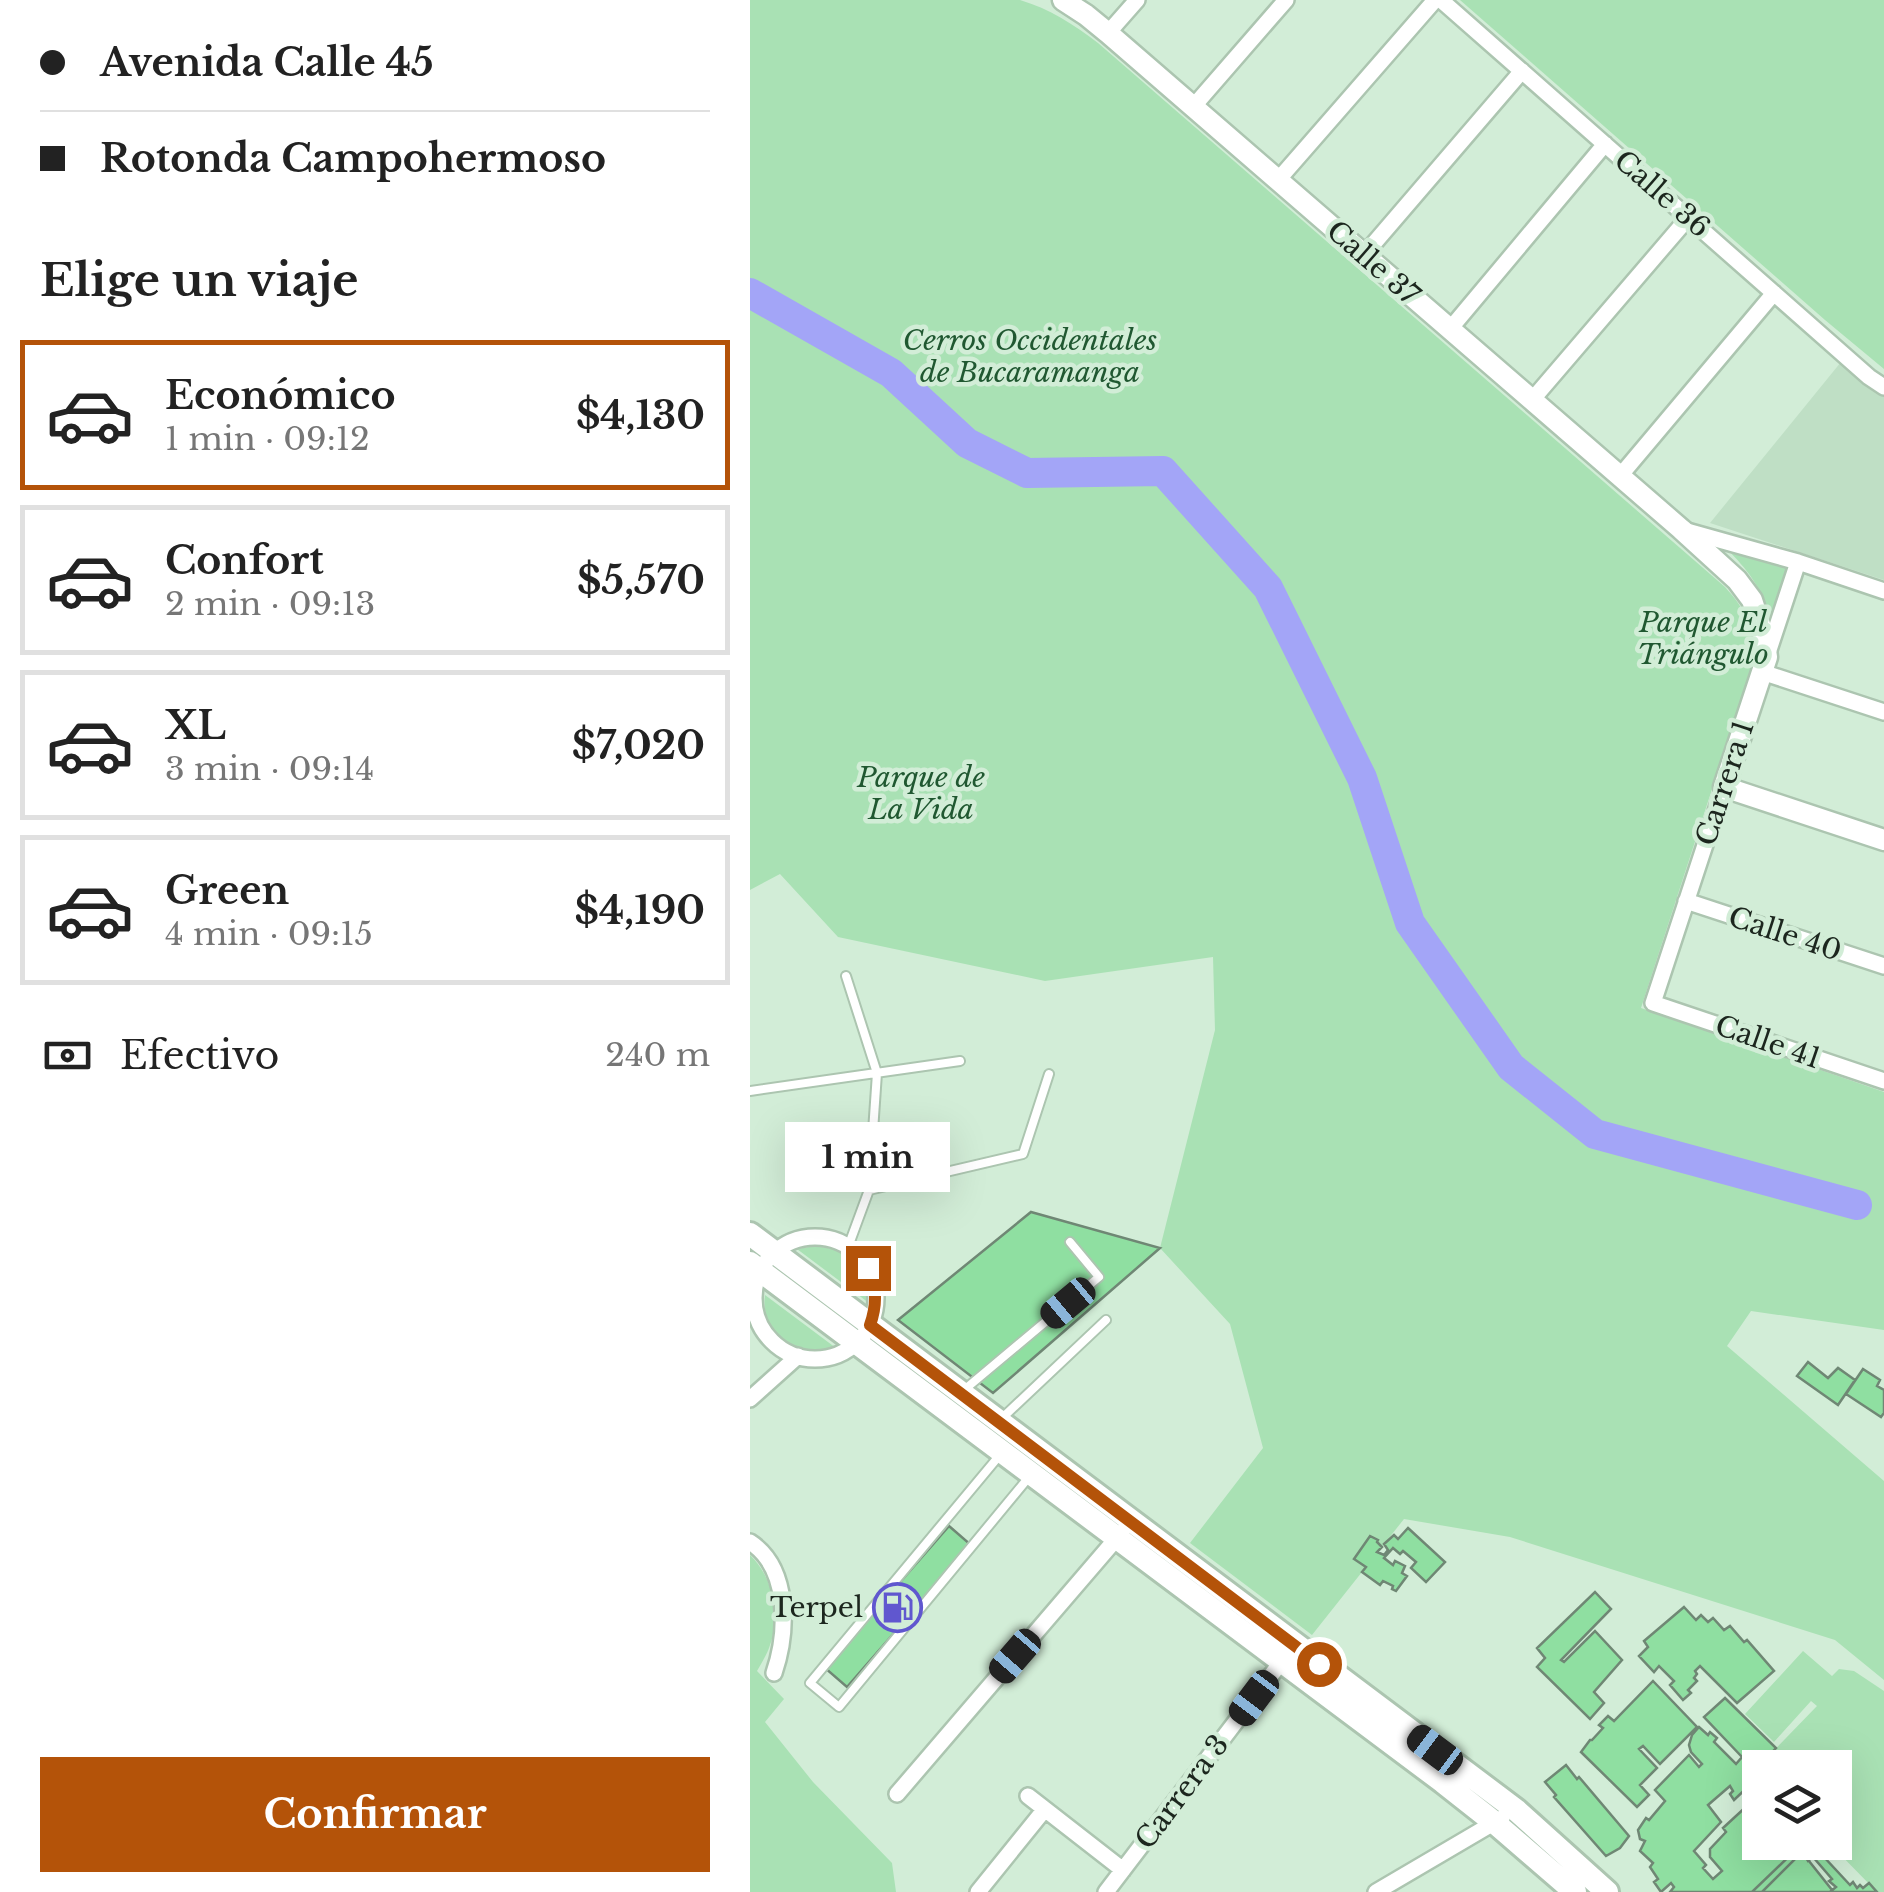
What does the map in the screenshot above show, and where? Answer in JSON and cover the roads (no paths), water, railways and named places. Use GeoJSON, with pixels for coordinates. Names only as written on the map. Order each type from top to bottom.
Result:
{"type":"FeatureCollection","features":[{"type":"Feature","properties":{"kind":"main road"},"geometry":{"type":"LineString","coordinates":[[750,1234],[762,1262],[863,1334],[960,1393],[1124,1530],[1288,1653],[1516,1810],[1607,1892]]}},
{"type":"Feature","properties":{"kind":"main road"},"geometry":{"type":"LineString","coordinates":[[863,1334],[1031,1474],[1124,1530]]}},
{"type":"Feature","properties":{"kind":"main road"},"geometry":{"type":"LineString","coordinates":[[1288,1653],[1575,1892]]}},
{"type":"Feature","properties":{"kind":"street","name":"Calle 37"},"geometry":{"type":"LineString","coordinates":[[1062,0],[1108,33],[1728,572],[1752,600],[1764,637],[1764,664]]}},
{"type":"Feature","properties":{"kind":"street"},"geometry":{"type":"LineString","coordinates":[[1108,33],[1136,0]]}},
{"type":"Feature","properties":{"kind":"street"},"geometry":{"type":"LineString","coordinates":[[1193,107],[1286,0]]}},
{"type":"Feature","properties":{"kind":"street"},"geometry":{"type":"LineString","coordinates":[[1278,180],[1438,0]]}},
{"type":"Feature","properties":{"kind":"street","name":"Calle 36"},"geometry":{"type":"LineString","coordinates":[[1438,0],[1884,387]]}},
{"type":"Feature","properties":{"kind":"street"},"geometry":{"type":"LineString","coordinates":[[1364,255],[1522,71]]}},
{"type":"Feature","properties":{"kind":"street"},"geometry":{"type":"LineString","coordinates":[[1450,329],[1605,144]]}},
{"type":"Feature","properties":{"kind":"street"},"geometry":{"type":"LineString","coordinates":[[1532,400],[1688,218]]}},
{"type":"Feature","properties":{"kind":"street"},"geometry":{"type":"LineString","coordinates":[[1620,476],[1774,293]]}},
{"type":"Feature","properties":{"kind":"street","name":"Calle 37"},"geometry":{"type":"LineString","coordinates":[[1681,530],[1798,562],[1884,591]]}},
{"type":"Feature","properties":{"kind":"street","name":"Carrera 1"},"geometry":{"type":"LineString","coordinates":[[1652,1003],[1798,562]]}},
{"type":"Feature","properties":{"kind":"street"},"geometry":{"type":"LineString","coordinates":[[1764,664],[1884,712]]}},
{"type":"Feature","properties":{"kind":"street"},"geometry":{"type":"LineString","coordinates":[[1724,786],[1884,840]]}},
{"type":"Feature","properties":{"kind":"street","name":"Calle 40"},"geometry":{"type":"LineString","coordinates":[[1686,901],[1884,966]]}},
{"type":"Feature","properties":{"kind":"street","name":"Calle 41"},"geometry":{"type":"LineString","coordinates":[[1652,1003],[1881,1080]]}},
{"type":"Feature","properties":{"kind":"street"},"geometry":{"type":"LineString","coordinates":[[1881,1080],[1884,1062]]}},
{"type":"Feature","properties":{"kind":"street"},"geometry":{"type":"LineString","coordinates":[[816,1237],[848,1247],[860,1256],[874,1282],[875,1312],[863,1334],[846,1351],[830,1357],[814,1359],[784,1350],[762,1328],[756,1314],[754,1298],[762,1262],[784,1245],[800,1239],[816,1237]]}},
{"type":"Feature","properties":{"kind":"street"},"geometry":{"type":"LineString","coordinates":[[750,1399],[798,1356]]}},
{"type":"Feature","properties":{"kind":"street"},"geometry":{"type":"LineString","coordinates":[[896,1794],[1124,1530]]}},
{"type":"Feature","properties":{"kind":"street"},"geometry":{"type":"LineString","coordinates":[[750,1542],[771,1562],[777,1574],[783,1633],[774,1673]]}},
{"type":"Feature","properties":{"kind":"street","name":"Carrera 3"},"geometry":{"type":"LineString","coordinates":[[1106,1892],[1288,1653]]}},
{"type":"Feature","properties":{"kind":"street"},"geometry":{"type":"LineString","coordinates":[[1028,1796],[1123,1870]]}},
{"type":"Feature","properties":{"kind":"street"},"geometry":{"type":"LineString","coordinates":[[978,1892],[1045,1809]]}},
{"type":"Feature","properties":{"kind":"street"},"geometry":{"type":"LineString","coordinates":[[1376,1892],[1516,1810]]}},
{"type":"Feature","properties":{"kind":"lane"},"geometry":{"type":"LineString","coordinates":[[846,976],[877,1073],[870,1190],[848,1247]]}},
{"type":"Feature","properties":{"kind":"lane"},"geometry":{"type":"LineString","coordinates":[[750,1091],[960,1061]]}},
{"type":"Feature","properties":{"kind":"lane"},"geometry":{"type":"LineString","coordinates":[[870,1190],[1023,1154],[1050,1074]]}},
{"type":"Feature","properties":{"kind":"lane"},"geometry":{"type":"LineString","coordinates":[[960,1393],[1099,1277],[1070,1242]]}},
{"type":"Feature","properties":{"kind":"lane"},"geometry":{"type":"LineString","coordinates":[[998,1422],[1106,1320]]}},
{"type":"Feature","properties":{"kind":"lane"},"geometry":{"type":"LineString","coordinates":[[1002,1452],[810,1683],[839,1707],[1031,1474]]}},
{"type":"Feature","properties":{"kind":"waterway"},"geometry":{"type":"LineString","coordinates":[[750,293],[891,373],[967,443],[1027,473],[1163,471],[1268,588],[1362,778],[1410,923],[1511,1067],[1595,1134],[1857,1205]]}},
{"type":"Feature","properties":{"kind":"place","name":"Terpel"},"geometry":{"type":"Point","coordinates":[898,1607]}},
{"type":"Feature","properties":{"kind":"park label","name":"Cerros Occidentales de Bucaramanga"},"geometry":{"type":"Point","coordinates":[1030,356]}},
{"type":"Feature","properties":{"kind":"park label","name":"Parque El Triángulo"},"geometry":{"type":"Point","coordinates":[1703,638]}},
{"type":"Feature","properties":{"kind":"park label","name":"Parque de La Vida"},"geometry":{"type":"Point","coordinates":[921,793]}}]}
